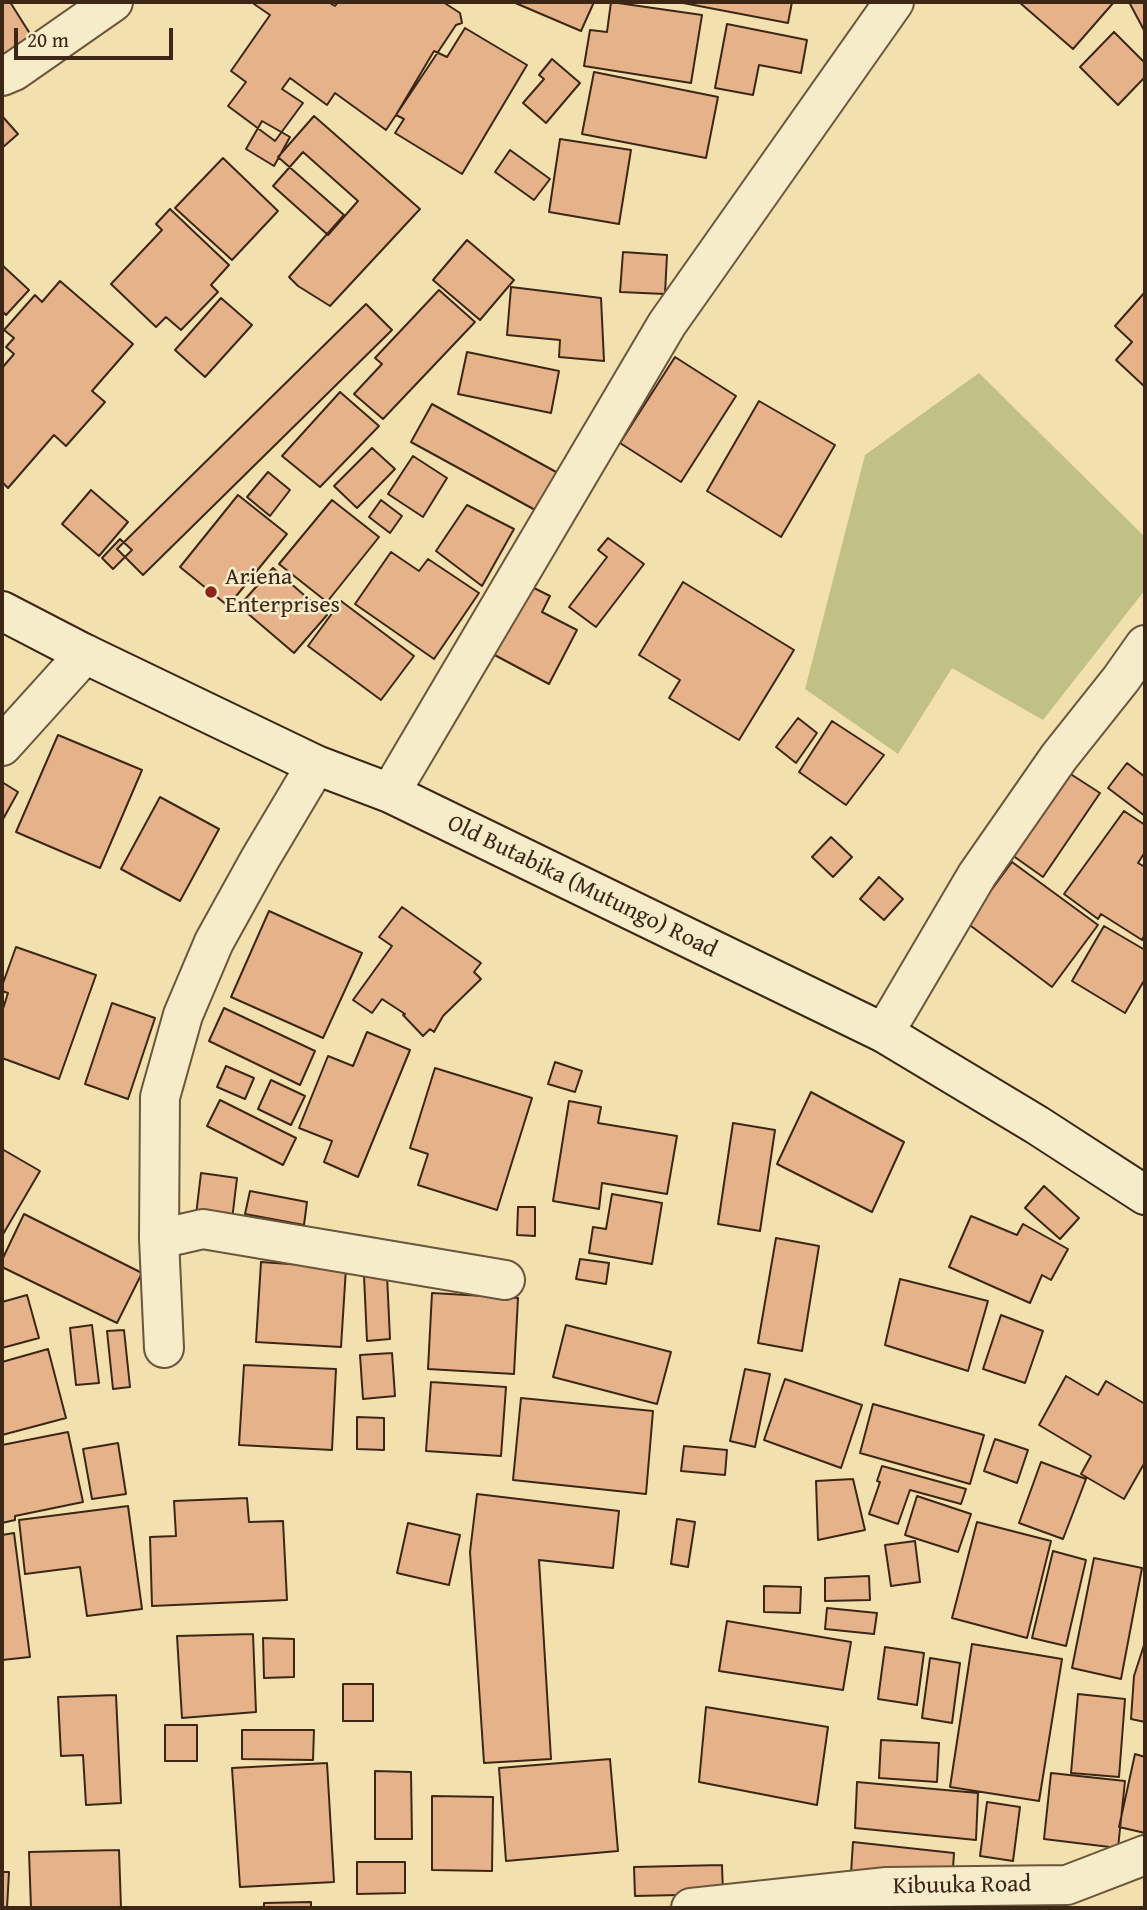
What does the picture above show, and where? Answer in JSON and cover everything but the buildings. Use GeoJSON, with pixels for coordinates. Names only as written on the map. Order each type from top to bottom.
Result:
{"type":"FeatureCollection","features":[{"type":"Feature","properties":{"kind":"street"},"geometry":{"type":"LineString","coordinates":[[2,76],[14,71],[113,2]]}},
{"type":"Feature","properties":{"kind":"street"},"geometry":{"type":"LineString","coordinates":[[390,793],[667,324],[894,2]]}},
{"type":"Feature","properties":{"kind":"street","name":"Old Butabika (Mutungo) Road"},"geometry":{"type":"LineString","coordinates":[[2,611],[316,765],[390,793],[884,1033],[1037,1125],[1145,1195]]}},
{"type":"Feature","properties":{"kind":"street"},"geometry":{"type":"LineString","coordinates":[[884,1033],[977,875],[1059,757],[1145,645]]}},
{"type":"Feature","properties":{"kind":"street"},"geometry":{"type":"LineString","coordinates":[[2,746],[85,654]]}},
{"type":"Feature","properties":{"kind":"street"},"geometry":{"type":"LineString","coordinates":[[164,1348],[159,1239],[160,1097],[183,1015],[215,942],[316,765]]}},
{"type":"Feature","properties":{"kind":"street"},"geometry":{"type":"LineString","coordinates":[[159,1239],[203,1229],[505,1280]]}},
{"type":"Feature","properties":{"kind":"street","name":"Kibuuka Road"},"geometry":{"type":"LineString","coordinates":[[691,1908],[887,1887],[1067,1885],[1145,1855]]}},
{"type":"Feature","properties":{"kind":"shaded area"},"geometry":{"type":"Polygon","coordinates":[[[979,373],[1145,537],[1145,590],[1043,720],[952,668],[898,754],[805,689],[865,455],[979,373]]]}},
{"type":"Feature","properties":{"kind":"place","name":"Ariena Enterprises"},"geometry":{"type":"Point","coordinates":[211,592]}}]}
